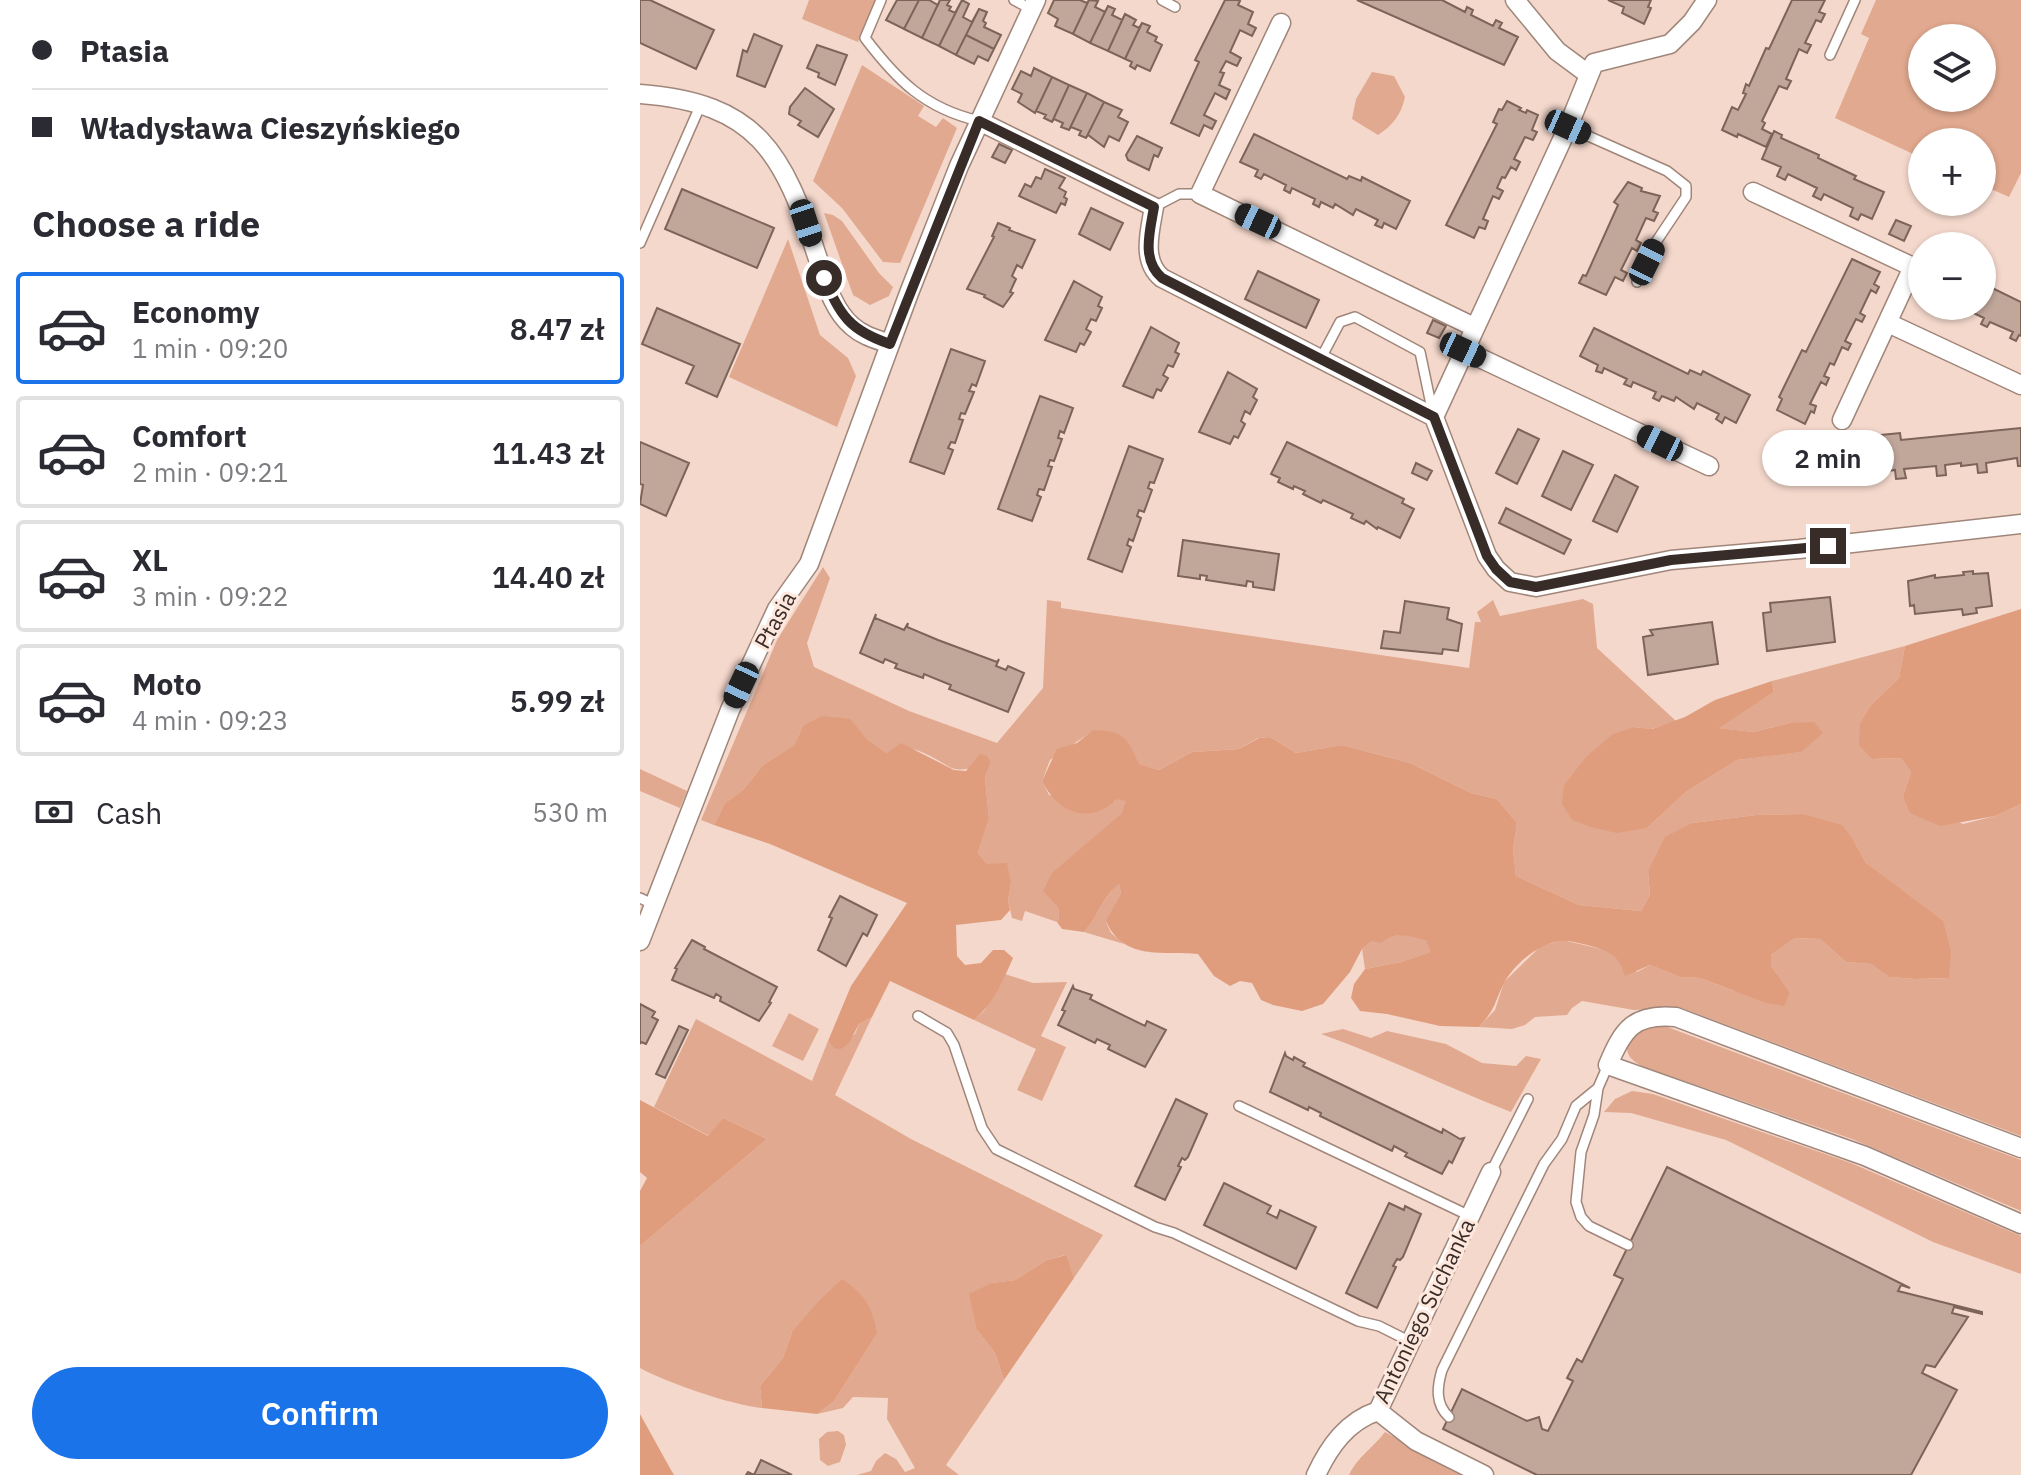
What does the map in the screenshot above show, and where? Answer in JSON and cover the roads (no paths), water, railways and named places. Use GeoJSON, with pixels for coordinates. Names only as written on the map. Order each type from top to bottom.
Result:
{"type":"FeatureCollection","features":[{"type":"Feature","properties":{"kind":"street"},"geometry":{"type":"LineString","coordinates":[[1515,0],[1557,51],[1588,74]]}},
{"type":"Feature","properties":{"kind":"street"},"geometry":{"type":"LineString","coordinates":[[1434,417],[1568,127],[1594,63],[1670,44],[1692,22],[1707,0]]}},
{"type":"Feature","properties":{"kind":"street","name":"Ptasia"},"geometry":{"type":"LineString","coordinates":[[640,941],[648,902],[730,710],[777,609],[809,564],[890,344],[1027,3]]}},
{"type":"Feature","properties":{"kind":"street"},"geometry":{"type":"LineString","coordinates":[[1281,23],[1200,194],[1474,327]]}},
{"type":"Feature","properties":{"kind":"street"},"geometry":{"type":"LineString","coordinates":[[640,94],[670,96],[701,104],[731,117],[752,132],[772,153],[797,196],[824,278],[842,316],[860,332],[890,344]]}},
{"type":"Feature","properties":{"kind":"street"},"geometry":{"type":"LineString","coordinates":[[979,121],[1154,207],[1148,244],[1153,271],[1162,278],[1434,417],[1487,556],[1510,582],[1536,587],[1671,560],[2021,524]]}},
{"type":"Feature","properties":{"kind":"street"},"geometry":{"type":"LineString","coordinates":[[1753,192],[1913,267],[1842,420]]}},
{"type":"Feature","properties":{"kind":"street"},"geometry":{"type":"LineString","coordinates":[[1888,323],[2021,385]]}},
{"type":"Feature","properties":{"kind":"street"},"geometry":{"type":"LineString","coordinates":[[1463,350],[1709,466]]}},
{"type":"Feature","properties":{"kind":"street"},"geometry":{"type":"LineString","coordinates":[[2021,1148],[1676,1017],[1643,1019],[1630,1026],[1618,1040],[1608,1065],[1865,1156],[2021,1224]]}},
{"type":"Feature","properties":{"kind":"street","name":"Antoniego Suchanka"},"geometry":{"type":"LineString","coordinates":[[1316,1475],[1328,1449],[1337,1439],[1359,1419],[1378,1411],[1491,1172]]}},
{"type":"Feature","properties":{"kind":"street"},"geometry":{"type":"LineString","coordinates":[[1378,1411],[1416,1441],[1484,1475]]}},
{"type":"Feature","properties":{"kind":"lane"},"geometry":{"type":"LineString","coordinates":[[881,0],[865,38],[896,78],[929,102],[979,121]]}},
{"type":"Feature","properties":{"kind":"lane"},"geometry":{"type":"LineString","coordinates":[[1162,0],[1175,7]]}},
{"type":"Feature","properties":{"kind":"lane"},"geometry":{"type":"LineString","coordinates":[[1830,55],[1855,0]]}},
{"type":"Feature","properties":{"kind":"lane"},"geometry":{"type":"LineString","coordinates":[[640,243],[701,104]]}},
{"type":"Feature","properties":{"kind":"lane"},"geometry":{"type":"LineString","coordinates":[[1568,127],[1667,171],[1686,186],[1686,197],[1656,242],[1637,282]]}},
{"type":"Feature","properties":{"kind":"lane"},"geometry":{"type":"LineString","coordinates":[[1154,207],[1179,194],[1200,194]]}},
{"type":"Feature","properties":{"kind":"lane"},"geometry":{"type":"LineString","coordinates":[[1320,360],[1340,322],[1355,317],[1420,352],[1434,417]]}},
{"type":"Feature","properties":{"kind":"lane"},"geometry":{"type":"LineString","coordinates":[[918,1016],[947,1033],[954,1045],[982,1128],[996,1149],[1155,1227],[1174,1233],[1358,1321],[1379,1326],[1411,1342]]}},
{"type":"Feature","properties":{"kind":"lane"},"geometry":{"type":"LineString","coordinates":[[1608,1065],[1598,1088],[1594,1115],[1581,1152],[1576,1202],[1581,1217],[1589,1226],[1628,1245]]}},
{"type":"Feature","properties":{"kind":"lane"},"geometry":{"type":"LineString","coordinates":[[1449,1417],[1439,1401],[1437,1385],[1442,1370],[1544,1164],[1562,1139],[1576,1106],[1598,1088]]}},
{"type":"Feature","properties":{"kind":"lane"},"geometry":{"type":"LineString","coordinates":[[1491,1172],[1528,1099]]}},
{"type":"Feature","properties":{"kind":"lane"},"geometry":{"type":"LineString","coordinates":[[1239,1106],[1470,1216]]}}]}
